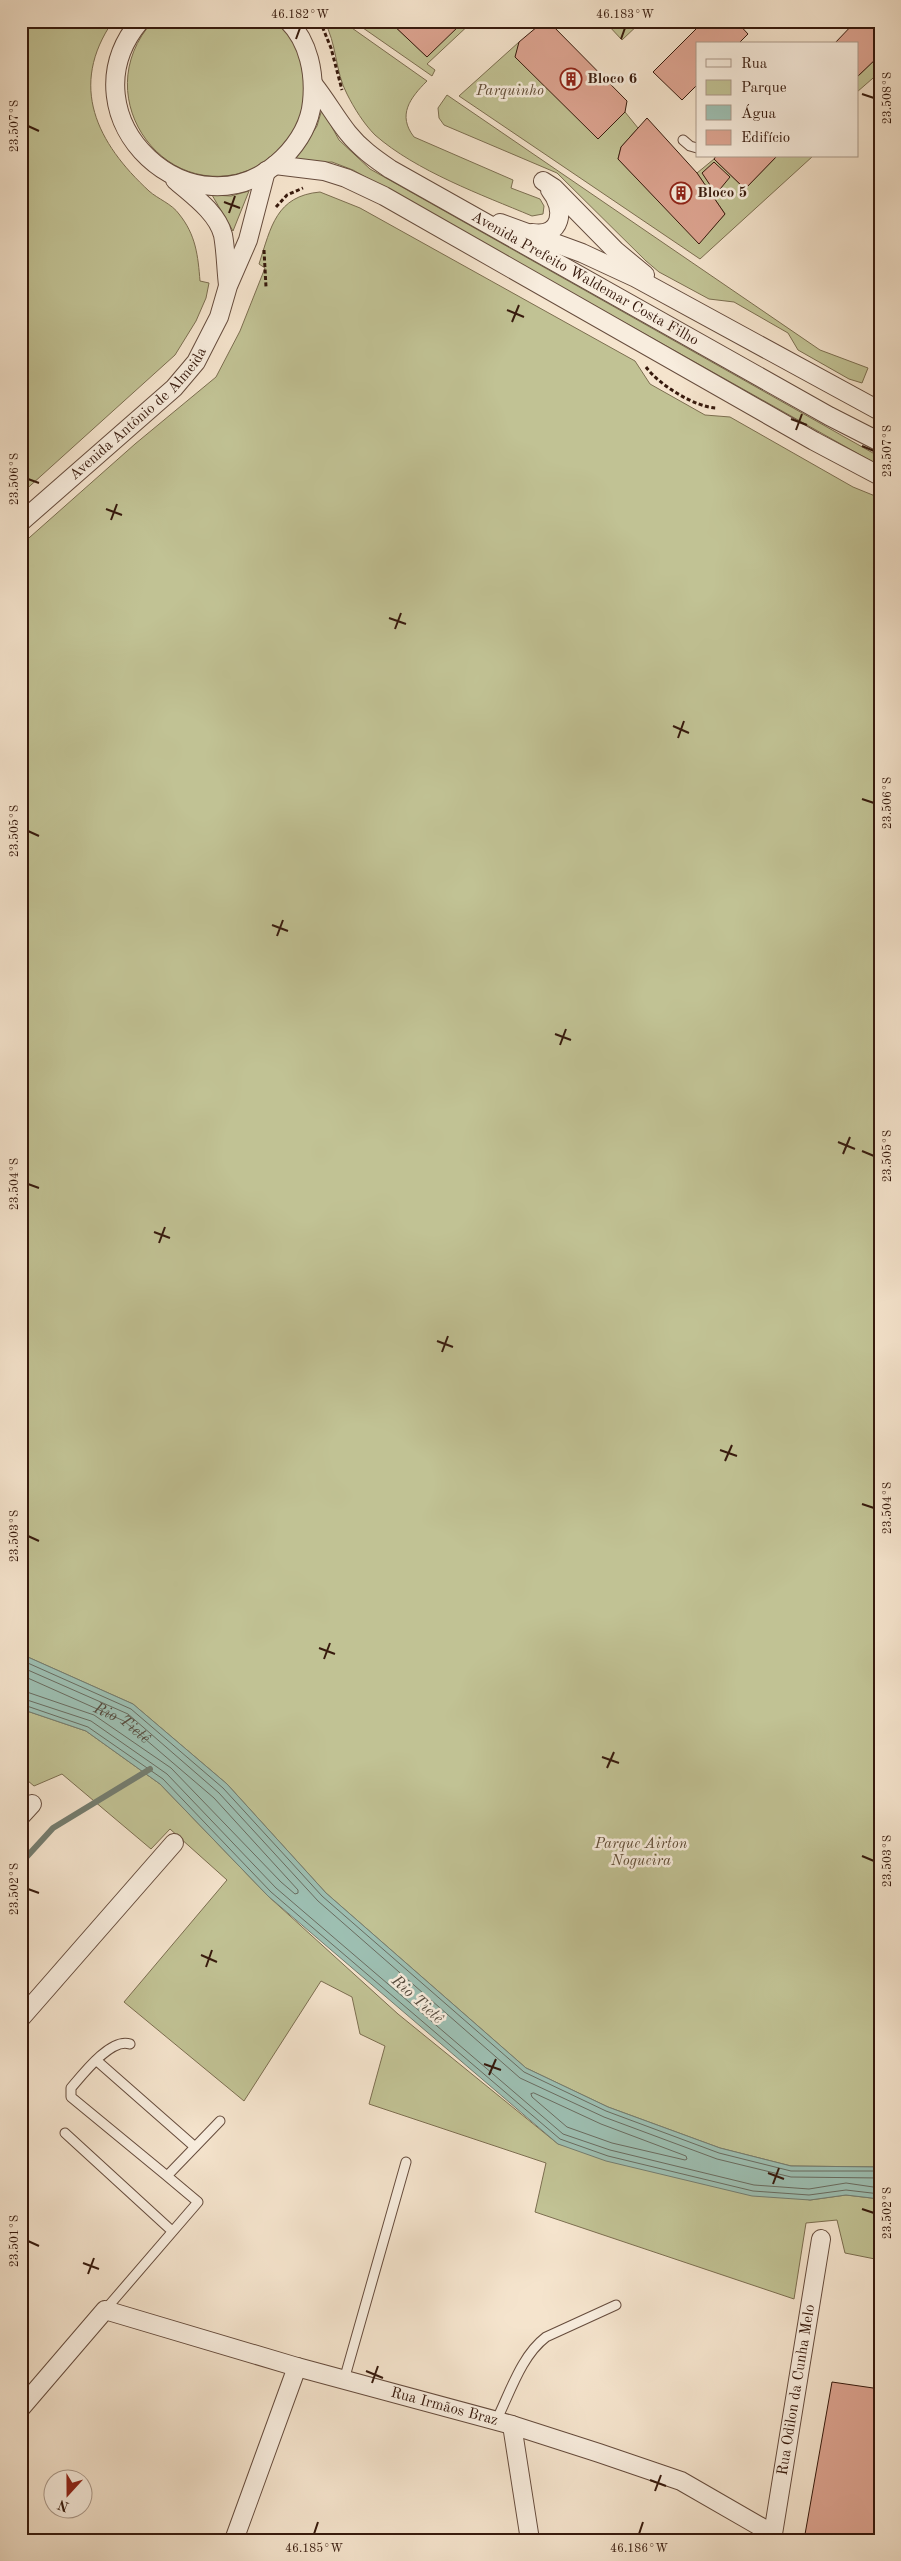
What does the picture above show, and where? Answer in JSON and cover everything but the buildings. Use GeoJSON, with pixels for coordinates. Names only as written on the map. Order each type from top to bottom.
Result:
{"type":"FeatureCollection","features":[{"type":"Feature","properties":{"kind":"street","name":"Avenida Antônio de Almeida"},"geometry":{"type":"LineString","coordinates":[[140,21],[130,33],[119,57],[114,84],[118,111],[128,136],[140,150],[201,203],[215,220],[222,234],[228,286]]}},
{"type":"Feature","properties":{"kind":"street","name":"Avenida Antônio de Almeida"},"geometry":{"type":"LineString","coordinates":[[167,174],[192,183],[217,185],[242,182],[271,168],[290,151],[303,131],[311,108],[314,85],[309,55],[295,28],[288,21]]}},
{"type":"Feature","properties":{"kind":"street","name":"Avenida Prefeito Waldemar Costa Filho"},"geometry":{"type":"LineString","coordinates":[[314,85],[347,132],[367,153],[390,169],[829,416],[880,442]]}},
{"type":"Feature","properties":{"kind":"street","name":"Avenida Antônio de Almeida"},"geometry":{"type":"LineString","coordinates":[[21,522],[174,388],[196,362],[209,340],[219,317],[228,286],[248,240],[271,168]]}},
{"type":"Feature","properties":{"kind":"street"},"geometry":{"type":"LineString","coordinates":[[271,168],[324,171],[346,178],[384,196],[814,441],[880,476]]}},
{"type":"Feature","properties":{"kind":"street"},"geometry":{"type":"LineString","coordinates":[[529,233],[542,235],[550,231],[559,218],[560,206],[555,196],[542,181],[561,195],[616,251],[680,301]]}},
{"type":"Feature","properties":{"kind":"street"},"geometry":{"type":"LineString","coordinates":[[461,210],[529,233],[596,259],[680,301],[880,411]]}},
{"type":"Feature","properties":{"kind":"street"},"geometry":{"type":"LineString","coordinates":[[21,2018],[174,1843]]}},
{"type":"Feature","properties":{"kind":"street","name":"Rua Odilon da Cunha Melo"},"geometry":{"type":"LineString","coordinates":[[773,2537],[822,2239]]}},
{"type":"Feature","properties":{"kind":"street"},"geometry":{"type":"LineString","coordinates":[[21,2408],[105,2310]]}},
{"type":"Feature","properties":{"kind":"street","name":"Rua Irmãos Braz"},"geometry":{"type":"LineString","coordinates":[[105,2310],[297,2367],[504,2423],[681,2481],[773,2537]]}},
{"type":"Feature","properties":{"kind":"street"},"geometry":{"type":"LineString","coordinates":[[234,2540],[297,2367]]}},
{"type":"Feature","properties":{"kind":"street"},"geometry":{"type":"LineString","coordinates":[[504,2423],[530,2540]]}},
{"type":"Feature","properties":{"kind":"lane"},"geometry":{"type":"LineString","coordinates":[[683,140],[690,146],[696,148]]}},
{"type":"Feature","properties":{"kind":"lane"},"geometry":{"type":"LineString","coordinates":[[105,2310],[198,2202],[71,2097],[71,2088],[96,2060],[116,2044],[130,2044]]}},
{"type":"Feature","properties":{"kind":"lane"},"geometry":{"type":"LineString","coordinates":[[96,2060],[196,2147]]}},
{"type":"Feature","properties":{"kind":"lane"},"geometry":{"type":"LineString","coordinates":[[167,2176],[220,2121]]}},
{"type":"Feature","properties":{"kind":"lane"},"geometry":{"type":"LineString","coordinates":[[65,2133],[172,2231]]}},
{"type":"Feature","properties":{"kind":"lane"},"geometry":{"type":"LineString","coordinates":[[344,2380],[406,2162]]}},
{"type":"Feature","properties":{"kind":"lane"},"geometry":{"type":"LineString","coordinates":[[504,2423],[527,2358],[537,2345],[546,2337],[616,2305]]}},
{"type":"Feature","properties":{"kind":"path"},"geometry":{"type":"LineString","coordinates":[[272,213],[287,195],[307,187]]}},
{"type":"Feature","properties":{"kind":"path"},"geometry":{"type":"LineString","coordinates":[[264,244],[266,287]]}},
{"type":"Feature","properties":{"kind":"path"},"geometry":{"type":"LineString","coordinates":[[644,364],[655,379],[704,407],[723,408]]}},
{"type":"Feature","properties":{"kind":"green space"},"geometry":{"type":"Polygon","coordinates":[[[21,21],[113,21],[99,45],[92,68],[91,91],[95,112],[103,133],[115,153],[131,173],[149,191],[173,207],[185,222],[193,238],[200,281],[209,283],[206,298],[196,321],[175,355],[21,494],[21,21]]]}},
{"type":"Feature","properties":{"kind":"green space"},"geometry":{"type":"Polygon","coordinates":[[[153,21],[281,21],[292,34],[297,45],[308,75],[308,82],[298,124],[290,140],[277,154],[261,165],[227,176],[195,174],[168,161],[146,140],[132,113],[127,83],[134,51],[153,21]]]}},
{"type":"Feature","properties":{"kind":"green space"},"geometry":{"type":"Polygon","coordinates":[[[324,21],[342,21],[427,81],[411,100],[406,114],[406,121],[414,137],[513,180],[511,188],[540,199],[544,206],[543,214],[532,216],[471,191],[410,160],[375,135],[359,116],[343,85],[331,39],[324,21]]]}},
{"type":"Feature","properties":{"kind":"green space"},"geometry":{"type":"Polygon","coordinates":[[[353,21],[389,21],[427,57],[460,24],[458,21],[473,21],[427,64],[435,70],[432,76],[353,21]]]}},
{"type":"Feature","properties":{"kind":"green space"},"geometry":{"type":"Polygon","coordinates":[[[612,21],[642,21],[622,40],[608,25],[612,21]]]}},
{"type":"Feature","properties":{"kind":"green space","name":"Parquinho"},"geometry":{"type":"Polygon","coordinates":[[[519,42],[516,57],[598,139],[625,112],[638,128],[621,147],[618,159],[699,243],[725,214],[697,173],[714,159],[745,189],[775,158],[811,158],[700,259],[459,96],[519,42]]]}},
{"type":"Feature","properties":{"kind":"green space"},"geometry":{"type":"Polygon","coordinates":[[[880,55],[880,72],[858,91],[858,76],[880,55]]]}},
{"type":"Feature","properties":{"kind":"green space"},"geometry":{"type":"Polygon","coordinates":[[[447,95],[820,350],[868,368],[862,383],[849,379],[798,350],[788,333],[734,302],[709,299],[659,272],[557,173],[444,125],[439,118],[438,108],[447,95]]]}},
{"type":"Feature","properties":{"kind":"green space"},"geometry":{"type":"Polygon","coordinates":[[[322,109],[339,140],[370,169],[880,457],[880,466],[353,170],[332,162],[292,164],[317,126],[322,109]]]}},
{"type":"Feature","properties":{"kind":"green space"},"geometry":{"type":"Polygon","coordinates":[[[249,191],[233,231],[212,195],[231,196],[249,191]]]}},
{"type":"Feature","properties":{"kind":"green space","name":"Parque Airton Nogueira"},"geometry":{"type":"Polygon","coordinates":[[[320,192],[360,208],[635,361],[650,384],[705,415],[730,417],[853,487],[880,498],[880,2167],[791,2166],[720,2148],[608,2107],[526,2068],[326,1893],[227,1784],[133,1704],[21,1654],[21,545],[135,444],[216,377],[240,331],[265,268],[259,264],[272,226],[285,207],[294,200],[305,195],[320,192]]]}},
{"type":"Feature","properties":{"kind":"green space"},"geometry":{"type":"Polygon","coordinates":[[[21,1709],[86,1731],[160,1784],[268,1896],[398,2014],[558,2144],[810,2200],[846,2195],[880,2199],[880,2260],[845,2253],[837,2220],[806,2223],[794,2299],[535,2212],[546,2163],[369,2104],[385,2046],[360,2034],[352,1997],[321,1981],[244,2101],[124,2002],[227,1880],[170,1829],[151,1849],[62,1774],[34,1786],[21,1775],[21,1709]]]}},
{"type":"Feature","properties":{"kind":"water","name":"Rio Tietê"},"geometry":{"type":"Polygon","coordinates":[[[21,1654],[133,1704],[227,1784],[326,1893],[526,2068],[608,2107],[720,2148],[791,2166],[880,2167],[880,2199],[846,2195],[810,2200],[752,2196],[606,2161],[558,2144],[268,1896],[160,1784],[86,1731],[21,1709],[21,1654]]]}},
{"type":"Feature","properties":{"kind":"waterway"},"geometry":{"type":"LineString","coordinates":[[21,1863],[53,1828],[150,1769]]}},
{"type":"Feature","properties":{"kind":"place","name":"Bloco 6"},"geometry":{"type":"Point","coordinates":[571,79]}},
{"type":"Feature","properties":{"kind":"place","name":"Bloco 5"},"geometry":{"type":"Point","coordinates":[681,193]}}]}
